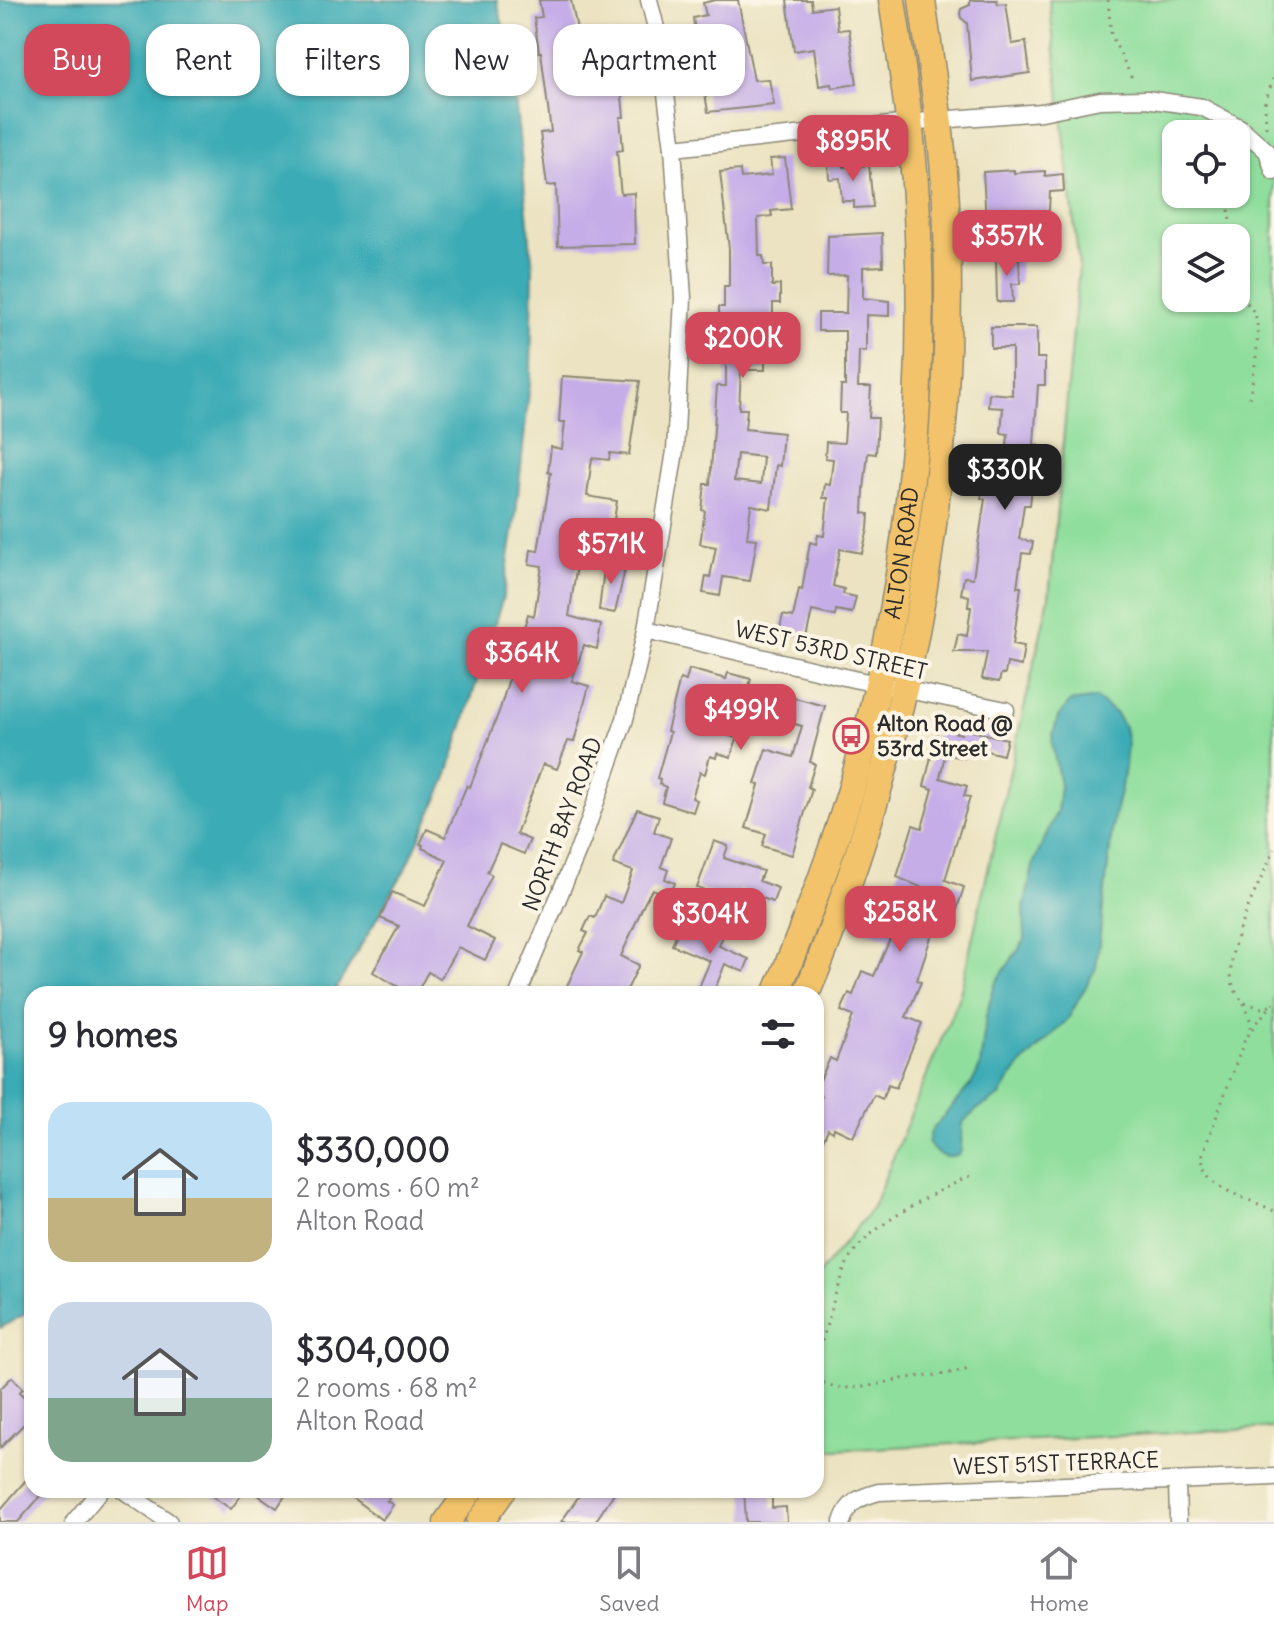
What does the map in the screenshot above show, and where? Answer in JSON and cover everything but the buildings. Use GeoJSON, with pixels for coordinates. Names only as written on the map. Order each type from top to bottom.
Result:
{"type":"FeatureCollection","features":[{"type":"Feature","properties":{"kind":"main road","name":"ALTON ROAD"},"geometry":{"type":"LineString","coordinates":[[779,986],[806,923],[851,790],[878,684],[908,517],[919,299],[917,200],[911,123],[892,0]]}},
{"type":"Feature","properties":{"kind":"main road","name":"ALTON ROAD"},"geometry":{"type":"LineString","coordinates":[[810,986],[827,948],[878,793],[905,690],[929,559],[947,389],[946,201],[922,0]]}},
{"type":"Feature","properties":{"kind":"main road"},"geometry":{"type":"LineString","coordinates":[[447,1522],[464,1498]]}},
{"type":"Feature","properties":{"kind":"main road"},"geometry":{"type":"LineString","coordinates":[[480,1522],[497,1498]]}},
{"type":"Feature","properties":{"kind":"street","name":"NORTH BAY ROAD"},"geometry":{"type":"LineString","coordinates":[[521,986],[582,841],[625,719],[646,630],[675,451],[683,298],[673,148],[659,40],[649,0]]}},
{"type":"Feature","properties":{"kind":"street"},"geometry":{"type":"LineString","coordinates":[[673,148],[1042,112],[1100,100],[1146,99],[1202,107],[1241,128],[1267,151],[1274,172]]}},
{"type":"Feature","properties":{"kind":"street","name":"WEST 53RD STREET"},"geometry":{"type":"LineString","coordinates":[[646,630],[1006,710]]}},
{"type":"Feature","properties":{"kind":"street","name":"WEST 51ST TERRACE"},"geometry":{"type":"LineString","coordinates":[[844,1516],[859,1497],[879,1492],[1274,1477]]}},
{"type":"Feature","properties":{"kind":"street"},"geometry":{"type":"LineString","coordinates":[[1177,1481],[1178,1522]]}},
{"type":"Feature","properties":{"kind":"street"},"geometry":{"type":"LineString","coordinates":[[74,1522],[94,1498]]}},
{"type":"Feature","properties":{"kind":"street"},"geometry":{"type":"LineString","coordinates":[[134,1498],[169,1522]]}},
{"type":"Feature","properties":{"kind":"path"},"geometry":{"type":"LineString","coordinates":[[1108,0],[1111,35],[1130,76],[1146,99]]}},
{"type":"Feature","properties":{"kind":"path"},"geometry":{"type":"LineString","coordinates":[[1267,151],[1265,102],[1274,77]]}},
{"type":"Feature","properties":{"kind":"path"},"geometry":{"type":"LineString","coordinates":[[1249,398],[1256,362],[1255,315],[1250,309]]}},
{"type":"Feature","properties":{"kind":"path"},"geometry":{"type":"LineString","coordinates":[[1250,1031],[1244,1003],[1232,981],[1232,959],[1244,920],[1274,849]]}},
{"type":"Feature","properties":{"kind":"path"},"geometry":{"type":"LineString","coordinates":[[1244,1003],[1262,1008],[1272,1004]]}},
{"type":"Feature","properties":{"kind":"path"},"geometry":{"type":"LineString","coordinates":[[1272,1004],[1250,1031],[1202,1156],[1204,1171],[1213,1182],[1274,1211]]}},
{"type":"Feature","properties":{"kind":"path"},"geometry":{"type":"LineString","coordinates":[[824,1332],[844,1273],[857,1249],[925,1198],[975,1175]]}},
{"type":"Feature","properties":{"kind":"path"},"geometry":{"type":"LineString","coordinates":[[824,1382],[836,1386],[870,1388],[907,1378],[941,1376],[968,1368]]}},
{"type":"Feature","properties":{"kind":"green space"},"geometry":{"type":"Polygon","coordinates":[[[1049,0],[1274,0],[1274,1428],[824,1451],[824,1268],[873,1207],[960,994],[1049,597],[1079,266],[1049,0]]]}},
{"type":"Feature","properties":{"kind":"water"},"geometry":{"type":"Polygon","coordinates":[[[0,0],[497,0],[503,24],[425,24],[425,96],[515,96],[533,269],[531,373],[516,513],[503,597],[446,780],[407,866],[338,986],[24,986],[24,1314],[0,1328],[0,0]]]}},
{"type":"Feature","properties":{"kind":"water"},"geometry":{"type":"Polygon","coordinates":[[[1096,698],[1116,714],[1124,727],[1127,744],[1113,822],[1096,968],[1068,1019],[1022,1064],[1000,1096],[962,1123],[960,1153],[942,1156],[928,1143],[931,1131],[972,1083],[980,1067],[986,1016],[995,984],[1025,940],[1024,907],[1034,862],[1057,811],[1060,785],[1052,743],[1058,717],[1070,702],[1096,698]]]}},
{"type":"Feature","properties":{"kind":"place","name":"Alton Road @ 53rd Street"},"geometry":{"type":"Point","coordinates":[851,736]}}]}
